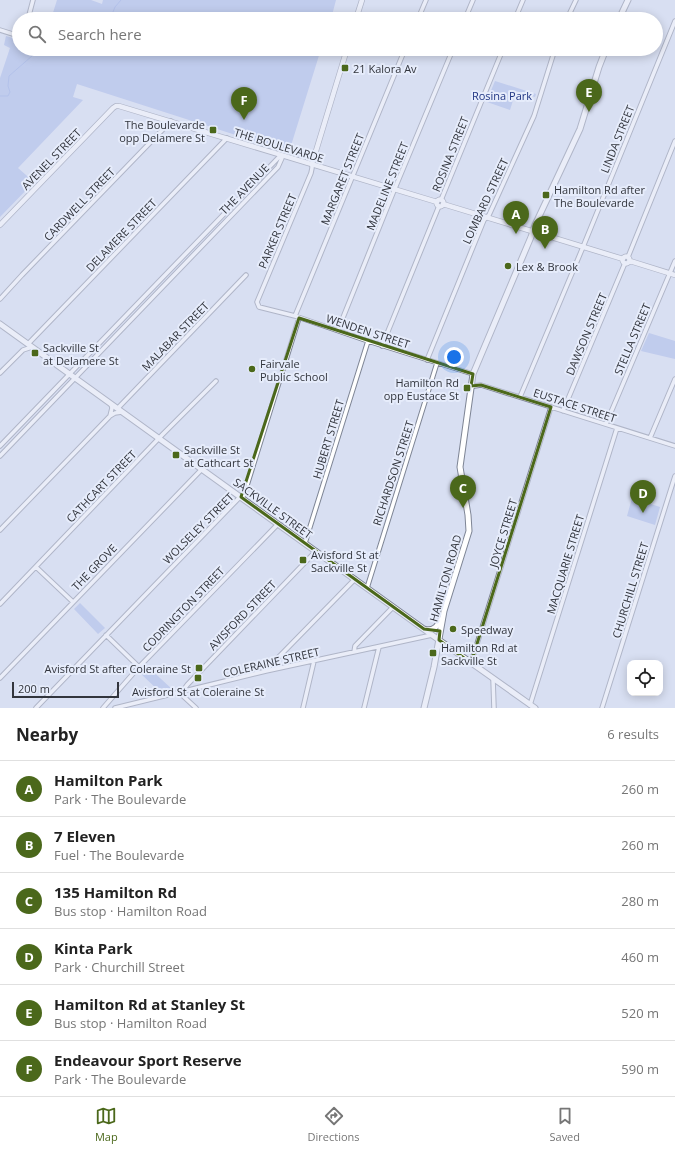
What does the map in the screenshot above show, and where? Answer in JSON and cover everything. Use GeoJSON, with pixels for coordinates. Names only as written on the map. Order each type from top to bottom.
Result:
{"type":"FeatureCollection","features":[{"type":"Feature","properties":{"kind":"main road"},"geometry":{"type":"LineString","coordinates":[[622,12],[628,0]]}},
{"type":"Feature","properties":{"kind":"main road","name":"HAMILTON ROAD"},"geometry":{"type":"LineString","coordinates":[[424,708],[434,667],[444,611],[469,531],[468,515],[460,467],[473,375],[535,224],[580,129],[603,56]]}},
{"type":"Feature","properties":{"kind":"main road","name":"SACKVILLE STREET"},"geometry":{"type":"LineString","coordinates":[[0,324],[532,706]]}},
{"type":"Feature","properties":{"kind":"main road"},"geometry":{"type":"LineString","coordinates":[[424,629],[430,630],[435,628],[441,620],[444,611]]}},
{"type":"Feature","properties":{"kind":"street"},"geometry":{"type":"LineString","coordinates":[[30,12],[33,0]]}},
{"type":"Feature","properties":{"kind":"street"},"geometry":{"type":"LineString","coordinates":[[358,12],[362,0]]}},
{"type":"Feature","properties":{"kind":"street"},"geometry":{"type":"LineString","coordinates":[[421,12],[426,0]]}},
{"type":"Feature","properties":{"kind":"street"},"geometry":{"type":"LineString","coordinates":[[468,12],[473,0]]}},
{"type":"Feature","properties":{"kind":"street"},"geometry":{"type":"LineString","coordinates":[[519,12],[523,0]]}},
{"type":"Feature","properties":{"kind":"street"},"geometry":{"type":"LineString","coordinates":[[570,12],[576,0]]}},
{"type":"Feature","properties":{"kind":"street","name":"LINDA STREET"},"geometry":{"type":"LineString","coordinates":[[663,50],[675,21]]}},
{"type":"Feature","properties":{"kind":"street"},"geometry":{"type":"LineString","coordinates":[[0,30],[12,34]]}},
{"type":"Feature","properties":{"kind":"street"},"geometry":{"type":"LineString","coordinates":[[312,164],[345,56]]}},
{"type":"Feature","properties":{"kind":"street","name":"MARGARET STREET"},"geometry":{"type":"LineString","coordinates":[[297,317],[353,176],[403,56]]}},
{"type":"Feature","properties":{"kind":"street","name":"MADELINE STREET"},"geometry":{"type":"LineString","coordinates":[[338,330],[450,56]]}},
{"type":"Feature","properties":{"kind":"street","name":"ROSINA STREET"},"geometry":{"type":"LineString","coordinates":[[382,346],[500,56]]}},
{"type":"Feature","properties":{"kind":"street","name":"LOMBARD STREET"},"geometry":{"type":"LineString","coordinates":[[427,360],[486,217],[489,215],[534,116],[553,56]]}},
{"type":"Feature","properties":{"kind":"street","name":"LINDA STREET"},"geometry":{"type":"LineString","coordinates":[[520,397],[661,56]]}},
{"type":"Feature","properties":{"kind":"street","name":"THE BOULEVARDE"},"geometry":{"type":"LineString","coordinates":[[116,106],[171,121],[672,274]]}},
{"type":"Feature","properties":{"kind":"street","name":"AVENEL STREET"},"geometry":{"type":"LineString","coordinates":[[0,225],[116,106]]}},
{"type":"Feature","properties":{"kind":"street","name":"CARDWELL STREET"},"geometry":{"type":"LineString","coordinates":[[0,299],[27,269],[171,121]]}},
{"type":"Feature","properties":{"kind":"street","name":"DELAMERE STREET"},"geometry":{"type":"LineString","coordinates":[[0,373],[30,345],[227,138]]}},
{"type":"Feature","properties":{"kind":"street","name":"DAWSON STREET"},"geometry":{"type":"LineString","coordinates":[[563,411],[675,141]]}},
{"type":"Feature","properties":{"kind":"street","name":"THE AVENUE"},"geometry":{"type":"LineString","coordinates":[[0,446],[281,155]]}},
{"type":"Feature","properties":{"kind":"street","name":"THE AVENUE"},"geometry":{"type":"LineString","coordinates":[[0,456],[278,167],[282,158],[281,155]]}},
{"type":"Feature","properties":{"kind":"street","name":"PARKER STREET"},"geometry":{"type":"LineString","coordinates":[[257,305],[312,168],[312,164]]}},
{"type":"Feature","properties":{"kind":"street","name":"STELLA STREET"},"geometry":{"type":"LineString","coordinates":[[606,424],[672,274],[675,261]]}},
{"type":"Feature","properties":{"kind":"street","name":"MALABAR STREET"},"geometry":{"type":"LineString","coordinates":[[118,408],[246,275]]}},
{"type":"Feature","properties":{"kind":"street","name":"WENDEN STREET"},"geometry":{"type":"LineString","coordinates":[[257,305],[259,307],[338,330],[382,346],[473,375]]}},
{"type":"Feature","properties":{"kind":"street","name":"WOLSELEY STREET"},"geometry":{"type":"LineString","coordinates":[[36,708],[238,499],[244,495],[297,317]]}},
{"type":"Feature","properties":{"kind":"street"},"geometry":{"type":"LineString","coordinates":[[23,340],[23,350]]}},
{"type":"Feature","properties":{"kind":"street","name":"HUBERT STREET"},"geometry":{"type":"LineString","coordinates":[[305,543],[368,341]]}},
{"type":"Feature","properties":{"kind":"street","name":"RICHARDSON STREET"},"geometry":{"type":"LineString","coordinates":[[366,588],[438,363]]}},
{"type":"Feature","properties":{"kind":"street"},"geometry":{"type":"LineString","coordinates":[[473,375],[475,380],[481,385]]}},
{"type":"Feature","properties":{"kind":"street"},"geometry":{"type":"LineString","coordinates":[[650,438],[675,379]]}},
{"type":"Feature","properties":{"kind":"street","name":"CATHCART STREET"},"geometry":{"type":"LineString","coordinates":[[0,604],[216,381]]}},
{"type":"Feature","properties":{"kind":"street"},"geometry":{"type":"LineString","coordinates":[[470,388],[476,385],[481,385]]}},
{"type":"Feature","properties":{"kind":"street","name":"EUSTACE STREET"},"geometry":{"type":"LineString","coordinates":[[481,385],[675,446]]}},
{"type":"Feature","properties":{"kind":"street"},"geometry":{"type":"LineString","coordinates":[[110,416],[112,408],[111,404]]}},
{"type":"Feature","properties":{"kind":"street","name":"JOYCE STREET"},"geometry":{"type":"LineString","coordinates":[[471,663],[551,407]]}},
{"type":"Feature","properties":{"kind":"street"},"geometry":{"type":"LineString","coordinates":[[0,530],[110,416],[118,412],[124,412]]}},
{"type":"Feature","properties":{"kind":"street","name":"MACQUARIE STREET"},"geometry":{"type":"LineString","coordinates":[[532,706],[617,428]]}},
{"type":"Feature","properties":{"kind":"street","name":"THE GROVE"},"geometry":{"type":"LineString","coordinates":[[0,678],[202,469]]}},
{"type":"Feature","properties":{"kind":"street","name":"CHURCHILL STREET"},"geometry":{"type":"LineString","coordinates":[[602,708],[675,476]]}},
{"type":"Feature","properties":{"kind":"street","name":"CODRINGTON STREET"},"geometry":{"type":"LineString","coordinates":[[103,708],[140,667],[278,524]]}},
{"type":"Feature","properties":{"kind":"street","name":"AVISFORD STREET"},"geometry":{"type":"LineString","coordinates":[[182,692],[316,551]]}},
{"type":"Feature","properties":{"kind":"street"},"geometry":{"type":"LineString","coordinates":[[36,567],[73,602]]}},
{"type":"Feature","properties":{"kind":"street"},"geometry":{"type":"LineString","coordinates":[[266,671],[355,579]]}},
{"type":"Feature","properties":{"kind":"street"},"geometry":{"type":"LineString","coordinates":[[354,652],[355,646],[393,607]]}},
{"type":"Feature","properties":{"kind":"street"},"geometry":{"type":"LineString","coordinates":[[106,635],[140,667]]}},
{"type":"Feature","properties":{"kind":"street","name":"COLERAINE STREET"},"geometry":{"type":"LineString","coordinates":[[115,708],[266,671],[432,635]]}},
{"type":"Feature","properties":{"kind":"street"},"geometry":{"type":"LineString","coordinates":[[364,708],[379,647]]}},
{"type":"Feature","properties":{"kind":"street"},"geometry":{"type":"LineString","coordinates":[[302,708],[314,661]]}},
{"type":"Feature","properties":{"kind":"street"},"geometry":{"type":"LineString","coordinates":[[494,679],[494,708]]}},
{"type":"Feature","properties":{"kind":"street"},"geometry":{"type":"LineString","coordinates":[[182,692],[183,696],[196,708]]}},
{"type":"Feature","properties":{"kind":"highlighted area"},"geometry":{"type":"Polygon","coordinates":[[[299,318],[473,374],[471,386],[481,385],[551,407],[471,663],[439,640],[440,631],[424,629],[241,497],[299,318]]]}},
{"type":"Feature","properties":{"kind":"green space"},"geometry":{"type":"Polygon","coordinates":[[[57,0],[91,0],[102,4],[103,0],[336,0],[333,12],[53,12],[57,0]]]}},
{"type":"Feature","properties":{"kind":"green space"},"geometry":{"type":"Polygon","coordinates":[[[6,36],[12,38],[12,56],[319,56],[289,152],[77,84],[73,97],[83,100],[18,168],[34,182],[0,217],[0,78],[10,48],[4,45],[6,36]]]}},
{"type":"Feature","properties":{"kind":"green space","name":"Rosina Park"},"geometry":{"type":"Polygon","coordinates":[[[495,81],[536,94],[535,97],[516,91],[510,110],[487,102],[495,81]]]}},
{"type":"Feature","properties":{"kind":"green space"},"geometry":{"type":"Polygon","coordinates":[[[649,333],[675,341],[675,359],[641,351],[649,333]]]}},
{"type":"Feature","properties":{"kind":"green space"},"geometry":{"type":"Polygon","coordinates":[[[632,498],[660,507],[655,525],[627,516],[632,498]]]}},
{"type":"Feature","properties":{"kind":"green space"},"geometry":{"type":"Polygon","coordinates":[[[80,603],[105,628],[98,634],[74,609],[80,603]]]}},
{"type":"Feature","properties":{"kind":"green space"},"geometry":{"type":"Polygon","coordinates":[[[147,666],[173,690],[160,692],[139,672],[147,666]]]}},
{"type":"Feature","properties":{"kind":"waterway"},"geometry":{"type":"LineString","coordinates":[[113,12],[121,0]]}},
{"type":"Feature","properties":{"kind":"waterway"},"geometry":{"type":"LineString","coordinates":[[0,96],[8,96],[10,92],[8,86],[9,76],[32,56]]}},
{"type":"Feature","properties":{"kind":"place","name":"21 Kalora Av"},"geometry":{"type":"Point","coordinates":[345,68]}},
{"type":"Feature","properties":{"kind":"place","name":"Hamilton Rd at Stanley St"},"geometry":{"type":"Point","coordinates":[589,112]}},
{"type":"Feature","properties":{"kind":"place","name":"Endeavour Sport Reserve"},"geometry":{"type":"Point","coordinates":[244,120]}},
{"type":"Feature","properties":{"kind":"place","name":"The Boulevarde opp Delamere St"},"geometry":{"type":"Point","coordinates":[213,130]}},
{"type":"Feature","properties":{"kind":"place","name":"Hamilton Rd after The Boulevarde"},"geometry":{"type":"Point","coordinates":[546,195]}},
{"type":"Feature","properties":{"kind":"place","name":"Hamilton Park"},"geometry":{"type":"Point","coordinates":[516,234]}},
{"type":"Feature","properties":{"kind":"place","name":"7 Eleven"},"geometry":{"type":"Point","coordinates":[545,249]}},
{"type":"Feature","properties":{"kind":"place","name":"Lex & Brook"},"geometry":{"type":"Point","coordinates":[508,266]}},
{"type":"Feature","properties":{"kind":"place","name":"Sackville St at Delamere St"},"geometry":{"type":"Point","coordinates":[35,353]}},
{"type":"Feature","properties":{"kind":"place","name":"Fairvale Public School"},"geometry":{"type":"Point","coordinates":[252,369]}},
{"type":"Feature","properties":{"kind":"place","name":"Hamilton Rd opp Eustace St"},"geometry":{"type":"Point","coordinates":[467,388]}},
{"type":"Feature","properties":{"kind":"place","name":"Sackville St at Cathcart St"},"geometry":{"type":"Point","coordinates":[176,455]}},
{"type":"Feature","properties":{"kind":"place","name":"135 Hamilton Rd"},"geometry":{"type":"Point","coordinates":[463,508]}},
{"type":"Feature","properties":{"kind":"place","name":"Kinta Park"},"geometry":{"type":"Point","coordinates":[643,513]}},
{"type":"Feature","properties":{"kind":"place","name":"Avisford St at Sackville St"},"geometry":{"type":"Point","coordinates":[303,560]}},
{"type":"Feature","properties":{"kind":"place","name":"Speedway"},"geometry":{"type":"Point","coordinates":[453,629]}},
{"type":"Feature","properties":{"kind":"place","name":"Hamilton Rd at Sackville St"},"geometry":{"type":"Point","coordinates":[433,653]}},
{"type":"Feature","properties":{"kind":"place","name":"Avisford St after Coleraine St"},"geometry":{"type":"Point","coordinates":[199,668]}},
{"type":"Feature","properties":{"kind":"place","name":"Avisford St at Coleraine St"},"geometry":{"type":"Point","coordinates":[198,678]}}]}
